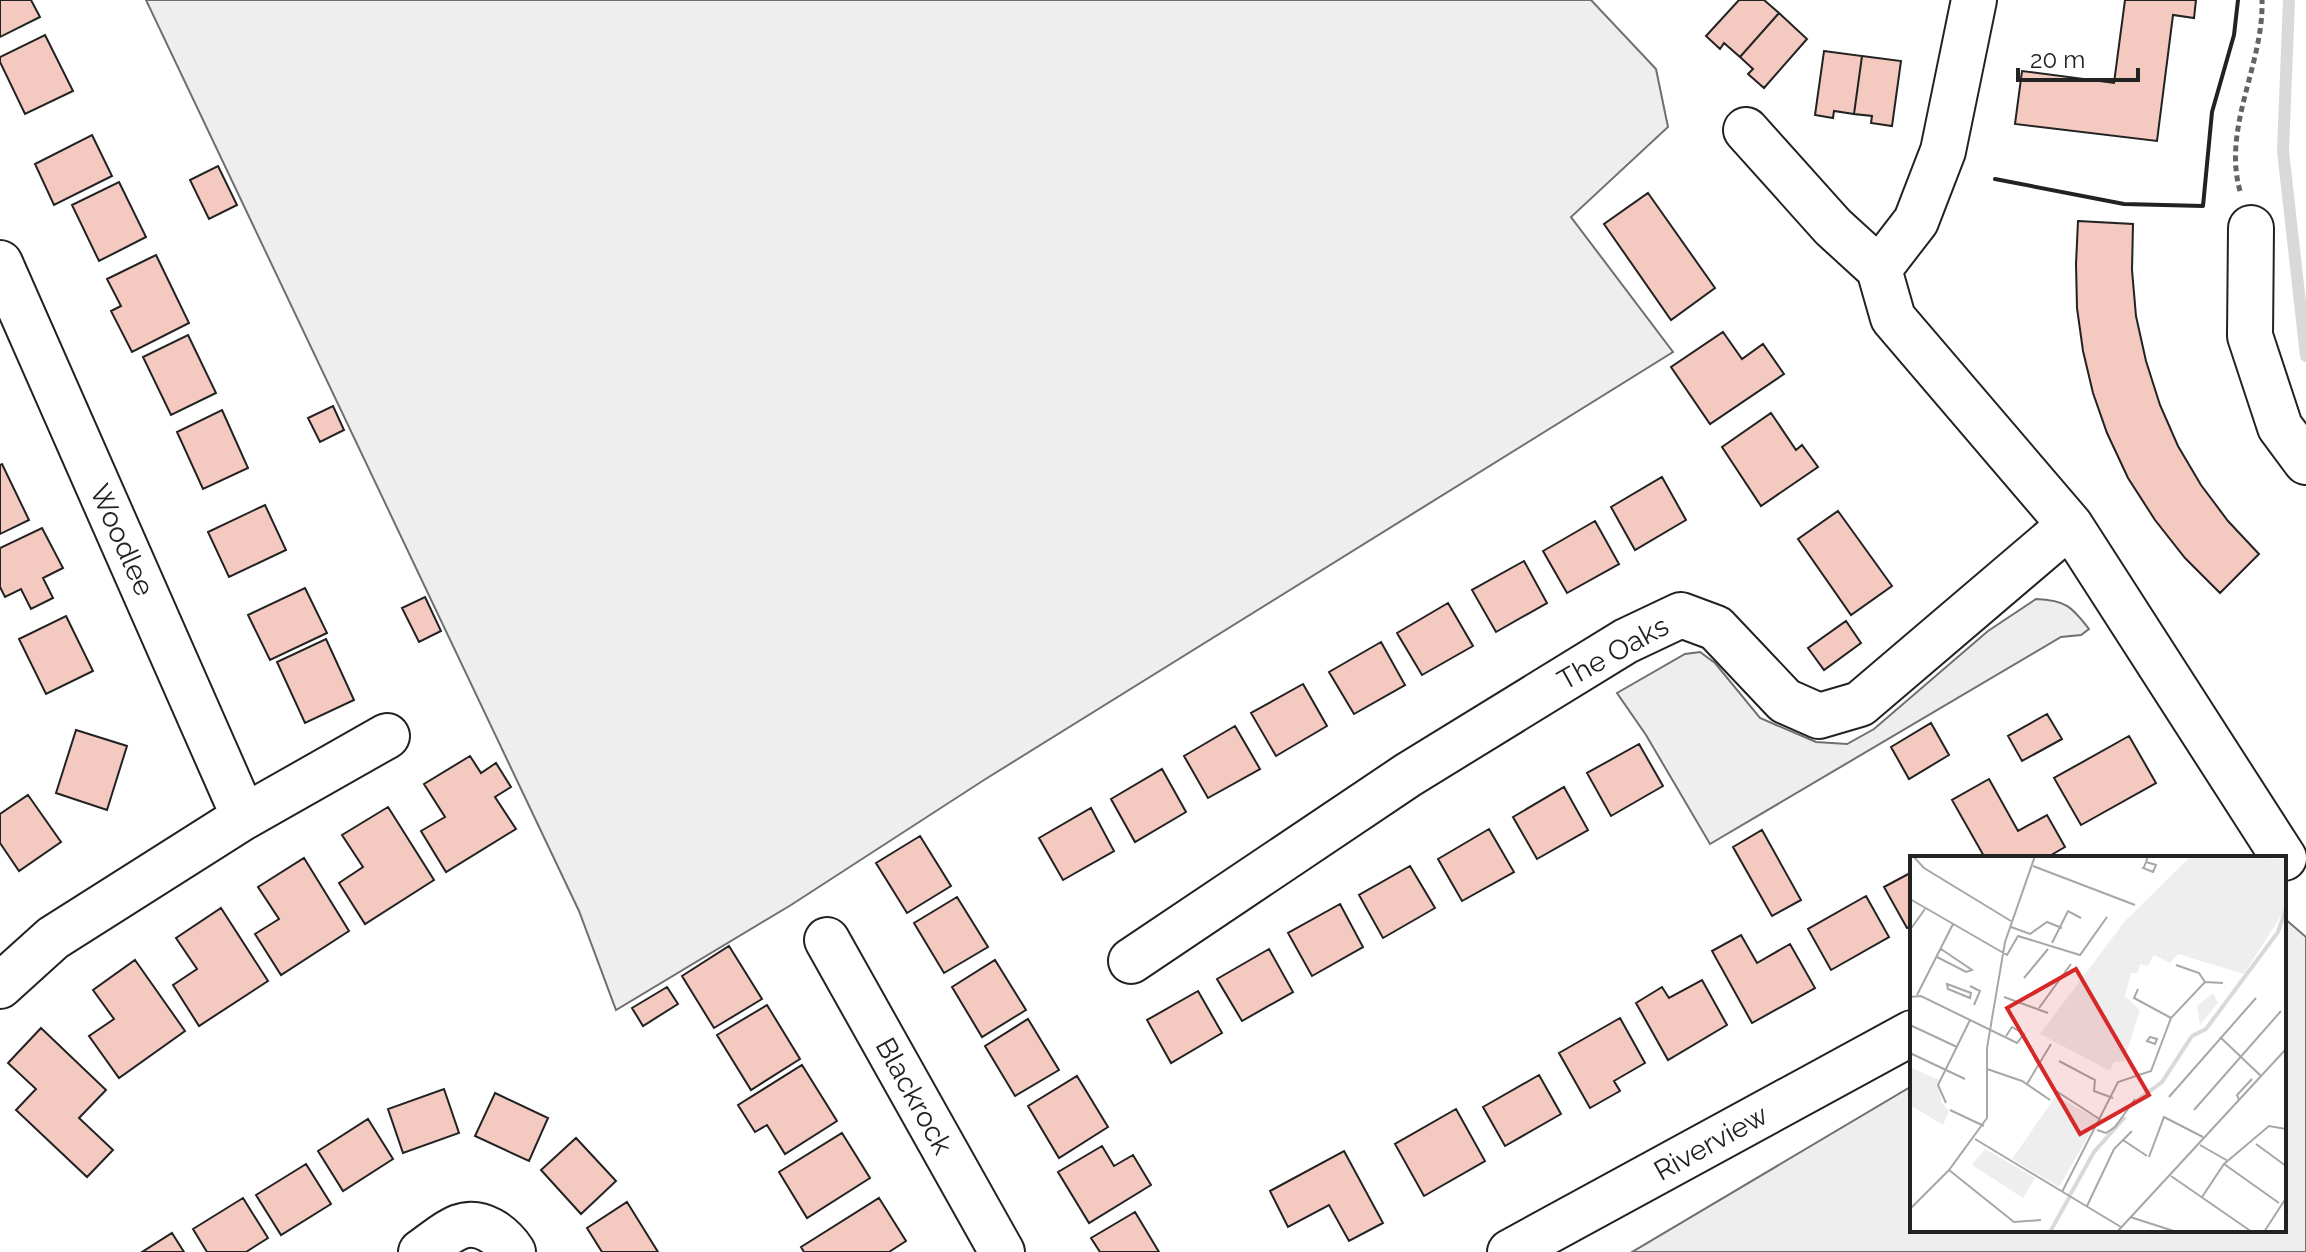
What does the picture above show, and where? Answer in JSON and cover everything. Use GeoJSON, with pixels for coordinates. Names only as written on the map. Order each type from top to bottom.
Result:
{"type":"FeatureCollection","features":[{"type":"Feature","properties":{"kind":"street"},"geometry":{"type":"LineString","coordinates":[[1879,269],[1916,221],[1943,151],[1974,0]]}},
{"type":"Feature","properties":{"kind":"street"},"geometry":{"type":"LineString","coordinates":[[1746,130],[1833,227],[1879,269],[1893,318],[2070,525],[2282,856]]}},
{"type":"Feature","properties":{"kind":"street"},"geometry":{"type":"LineString","coordinates":[[2251,228],[2250,336],[2280,427],[2306,462]]}},
{"type":"Feature","properties":{"kind":"street","name":"Woodlee"},"geometry":{"type":"LineString","coordinates":[[0,263],[244,817]]}},
{"type":"Feature","properties":{"kind":"street","name":"The Oaks"},"geometry":{"type":"LineString","coordinates":[[1131,961],[1408,775],[1626,641],[1681,615],[1716,628],[1785,701],[1819,716],[1860,704],[2070,525]]}},
{"type":"Feature","properties":{"kind":"street"},"geometry":{"type":"LineString","coordinates":[[0,986],[53,938],[244,817],[387,736]]}},
{"type":"Feature","properties":{"kind":"street","name":"Blackrock"},"geometry":{"type":"LineString","coordinates":[[827,940],[1002,1252]]}},
{"type":"Feature","properties":{"kind":"street","name":"Riverview"},"geometry":{"type":"LineString","coordinates":[[1510,1252],[1910,1034]]}},
{"type":"Feature","properties":{"kind":"street"},"geometry":{"type":"LineString","coordinates":[[421,1252],[460,1226],[482,1226],[503,1236],[513,1252]]}},
{"type":"Feature","properties":{"kind":"path"},"geometry":{"type":"LineString","coordinates":[[2235,172],[2243,96],[2263,25],[2262,0]]}},
{"type":"Feature","properties":{"kind":"shaded area"},"geometry":{"type":"Polygon","coordinates":[[[146,0],[1591,0],[1656,69],[1668,127],[1571,217],[1673,352],[984,780],[791,905],[616,1010],[579,911],[146,0]]]}},
{"type":"Feature","properties":{"kind":"shaded area"},"geometry":{"type":"Polygon","coordinates":[[[2036,599],[2067,606],[2089,629],[2081,635],[2061,637],[1710,844],[1646,735],[1617,693],[1685,654],[1700,652],[1715,663],[1760,718],[1816,742],[1847,744],[1874,729],[1988,631],[2036,599]]]}},
{"type":"Feature","properties":{"kind":"shaded area"},"geometry":{"type":"Polygon","coordinates":[[[2286,920],[2306,937],[2306,1252],[1632,1252],[1910,1087],[1910,1232],[2286,1232],[2286,920]]]}},
{"type":"Feature","properties":{"kind":"building"},"geometry":{"type":"Polygon","coordinates":[[[0,0],[31,0],[40,17],[0,37],[0,0]]]}},
{"type":"Feature","properties":{"kind":"building"},"geometry":{"type":"Polygon","coordinates":[[[1739,0],[1764,0],[1779,13],[1740,57],[1724,43],[1720,49],[1706,36],[1739,0]]]}},
{"type":"Feature","properties":{"kind":"building"},"geometry":{"type":"Polygon","coordinates":[[[2125,0],[2196,0],[2194,18],[2173,15],[2157,141],[2015,124],[2022,71],[2114,83],[2125,0]]]}},
{"type":"Feature","properties":{"kind":"building"},"geometry":{"type":"Polygon","coordinates":[[[1779,13],[1807,39],[1764,88],[1748,74],[1753,69],[1740,57],[1779,13]]]}},
{"type":"Feature","properties":{"kind":"building"},"geometry":{"type":"Polygon","coordinates":[[[45,35],[73,91],[25,114],[0,57],[45,35]]]}},
{"type":"Feature","properties":{"kind":"building"},"geometry":{"type":"Polygon","coordinates":[[[1824,51],[1862,56],[1854,114],[1834,111],[1833,118],[1815,115],[1824,51]]]}},
{"type":"Feature","properties":{"kind":"building"},"geometry":{"type":"Polygon","coordinates":[[[1862,56],[1901,61],[1892,126],[1871,123],[1872,116],[1854,114],[1862,56]]]}},
{"type":"Feature","properties":{"kind":"building"},"geometry":{"type":"Polygon","coordinates":[[[92,135],[112,176],[54,205],[35,164],[92,135]]]}},
{"type":"Feature","properties":{"kind":"building"},"geometry":{"type":"Polygon","coordinates":[[[218,166],[237,205],[209,219],[190,180],[218,166]]]}},
{"type":"Feature","properties":{"kind":"building"},"geometry":{"type":"Polygon","coordinates":[[[119,182],[146,237],[99,261],[72,205],[119,182]]]}},
{"type":"Feature","properties":{"kind":"building"},"geometry":{"type":"Polygon","coordinates":[[[1648,193],[1715,288],[1671,320],[1604,224],[1648,193]]]}},
{"type":"Feature","properties":{"kind":"building"},"geometry":{"type":"Polygon","coordinates":[[[2078,221],[2133,224],[2132,270],[2136,316],[2160,405],[2178,446],[2201,485],[2228,521],[2259,554],[2220,593],[2185,558],[2155,520],[2128,478],[2107,433],[2093,393],[2077,308],[2078,221]]]}},
{"type":"Feature","properties":{"kind":"building"},"geometry":{"type":"Polygon","coordinates":[[[156,255],[189,323],[132,352],[111,311],[121,306],[107,279],[156,255]]]}},
{"type":"Feature","properties":{"kind":"building"},"geometry":{"type":"Polygon","coordinates":[[[1723,332],[1742,359],[1763,344],[1784,374],[1710,424],[1671,367],[1723,332]]]}},
{"type":"Feature","properties":{"kind":"building"},"geometry":{"type":"Polygon","coordinates":[[[188,335],[216,393],[171,415],[143,357],[188,335]]]}},
{"type":"Feature","properties":{"kind":"building"},"geometry":{"type":"Polygon","coordinates":[[[333,406],[344,430],[320,442],[308,418],[333,406]]]}},
{"type":"Feature","properties":{"kind":"building"},"geometry":{"type":"Polygon","coordinates":[[[222,410],[248,468],[203,489],[177,432],[222,410]]]}},
{"type":"Feature","properties":{"kind":"building"},"geometry":{"type":"Polygon","coordinates":[[[1771,413],[1796,450],[1802,445],[1818,467],[1761,506],[1722,447],[1771,413]]]}},
{"type":"Feature","properties":{"kind":"building"},"geometry":{"type":"Polygon","coordinates":[[[0,465],[29,520],[0,534],[0,465]]]}},
{"type":"Feature","properties":{"kind":"building"},"geometry":{"type":"Polygon","coordinates":[[[1662,477],[1686,520],[1635,550],[1611,507],[1662,477]]]}},
{"type":"Feature","properties":{"kind":"building"},"geometry":{"type":"Polygon","coordinates":[[[265,505],[286,550],[229,577],[208,532],[265,505]]]}},
{"type":"Feature","properties":{"kind":"building"},"geometry":{"type":"Polygon","coordinates":[[[1838,511],[1892,586],[1851,615],[1798,539],[1838,511]]]}},
{"type":"Feature","properties":{"kind":"building"},"geometry":{"type":"Polygon","coordinates":[[[1595,521],[1619,564],[1567,593],[1543,551],[1595,521]]]}},
{"type":"Feature","properties":{"kind":"building"},"geometry":{"type":"Polygon","coordinates":[[[42,528],[63,568],[43,578],[53,598],[31,609],[21,589],[5,597],[0,587],[0,548],[42,528]]]}},
{"type":"Feature","properties":{"kind":"building"},"geometry":{"type":"Polygon","coordinates":[[[1524,561],[1547,603],[1496,632],[1472,590],[1524,561]]]}},
{"type":"Feature","properties":{"kind":"building"},"geometry":{"type":"Polygon","coordinates":[[[305,588],[327,633],[270,660],[248,615],[305,588]]]}},
{"type":"Feature","properties":{"kind":"building"},"geometry":{"type":"Polygon","coordinates":[[[425,597],[441,631],[419,642],[402,608],[425,597]]]}},
{"type":"Feature","properties":{"kind":"building"},"geometry":{"type":"Polygon","coordinates":[[[1448,603],[1473,646],[1422,675],[1397,633],[1448,603]]]}},
{"type":"Feature","properties":{"kind":"building"},"geometry":{"type":"Polygon","coordinates":[[[66,616],[93,671],[46,694],[19,639],[66,616]]]}},
{"type":"Feature","properties":{"kind":"building"},"geometry":{"type":"Polygon","coordinates":[[[1846,621],[1861,643],[1824,670],[1808,648],[1846,621]]]}},
{"type":"Feature","properties":{"kind":"building"},"geometry":{"type":"Polygon","coordinates":[[[326,639],[354,700],[305,723],[277,662],[326,639]]]}},
{"type":"Feature","properties":{"kind":"building"},"geometry":{"type":"Polygon","coordinates":[[[1381,642],[1405,685],[1354,714],[1329,672],[1381,642]]]}},
{"type":"Feature","properties":{"kind":"building"},"geometry":{"type":"Polygon","coordinates":[[[1303,684],[1327,726],[1276,756],[1251,713],[1303,684]]]}},
{"type":"Feature","properties":{"kind":"building"},"geometry":{"type":"Polygon","coordinates":[[[2047,714],[2062,739],[2022,761],[2008,736],[2047,714]]]}},
{"type":"Feature","properties":{"kind":"building"},"geometry":{"type":"Polygon","coordinates":[[[1931,723],[1949,755],[1909,779],[1891,747],[1931,723]]]}},
{"type":"Feature","properties":{"kind":"building"},"geometry":{"type":"Polygon","coordinates":[[[1235,726],[1260,769],[1208,798],[1184,756],[1235,726]]]}},
{"type":"Feature","properties":{"kind":"building"},"geometry":{"type":"Polygon","coordinates":[[[76,730],[127,746],[107,810],[56,793],[76,730]]]}},
{"type":"Feature","properties":{"kind":"building"},"geometry":{"type":"Polygon","coordinates":[[[2129,736],[2156,783],[2081,825],[2054,778],[2129,736]]]}},
{"type":"Feature","properties":{"kind":"building"},"geometry":{"type":"Polygon","coordinates":[[[1639,744],[1663,786],[1611,816],[1587,773],[1639,744]]]}},
{"type":"Feature","properties":{"kind":"building"},"geometry":{"type":"Polygon","coordinates":[[[470,756],[481,773],[496,763],[511,787],[495,797],[516,829],[446,872],[421,831],[445,817],[424,784],[470,756]]]}},
{"type":"Feature","properties":{"kind":"building"},"geometry":{"type":"Polygon","coordinates":[[[1162,769],[1186,812],[1135,842],[1111,799],[1162,769]]]}},
{"type":"Feature","properties":{"kind":"building"},"geometry":{"type":"Polygon","coordinates":[[[1989,779],[2018,831],[2047,815],[2065,847],[2049,856],[1984,856],[1952,800],[1989,779]]]}},
{"type":"Feature","properties":{"kind":"building"},"geometry":{"type":"Polygon","coordinates":[[[1564,787],[1588,830],[1537,859],[1513,817],[1564,787]]]}},
{"type":"Feature","properties":{"kind":"building"},"geometry":{"type":"Polygon","coordinates":[[[28,795],[61,842],[19,871],[0,843],[0,814],[28,795]]]}},
{"type":"Feature","properties":{"kind":"building"},"geometry":{"type":"Polygon","coordinates":[[[388,807],[434,880],[365,924],[339,883],[363,867],[342,835],[388,807]]]}},
{"type":"Feature","properties":{"kind":"building"},"geometry":{"type":"Polygon","coordinates":[[[1091,808],[1114,851],[1063,880],[1039,838],[1091,808]]]}},
{"type":"Feature","properties":{"kind":"building"},"geometry":{"type":"Polygon","coordinates":[[[1489,829],[1514,872],[1462,901],[1438,859],[1489,829]]]}},
{"type":"Feature","properties":{"kind":"building"},"geometry":{"type":"Polygon","coordinates":[[[1762,830],[1801,900],[1772,916],[1733,847],[1762,830]]]}},
{"type":"Feature","properties":{"kind":"building"},"geometry":{"type":"Polygon","coordinates":[[[920,836],[951,886],[907,913],[876,863],[920,836]]]}},
{"type":"Feature","properties":{"kind":"building"},"geometry":{"type":"Polygon","coordinates":[[[304,858],[349,931],[281,975],[255,934],[279,919],[258,887],[304,858]]]}},
{"type":"Feature","properties":{"kind":"building"},"geometry":{"type":"Polygon","coordinates":[[[1410,866],[1435,908],[1383,938],[1359,895],[1410,866]]]}},
{"type":"Feature","properties":{"kind":"building"},"geometry":{"type":"Polygon","coordinates":[[[1910,873],[1910,927],[1907,928],[1884,887],[1910,873]]]}},
{"type":"Feature","properties":{"kind":"building"},"geometry":{"type":"Polygon","coordinates":[[[1866,896],[1889,937],[1831,970],[1808,929],[1866,896]]]}},
{"type":"Feature","properties":{"kind":"building"},"geometry":{"type":"Polygon","coordinates":[[[957,897],[988,947],[944,973],[914,923],[957,897]]]}},
{"type":"Feature","properties":{"kind":"building"},"geometry":{"type":"Polygon","coordinates":[[[1340,904],[1363,947],[1312,976],[1288,933],[1340,904]]]}},
{"type":"Feature","properties":{"kind":"building"},"geometry":{"type":"Polygon","coordinates":[[[221,908],[268,981],[199,1026],[173,985],[197,969],[176,938],[221,908]]]}},
{"type":"Feature","properties":{"kind":"building"},"geometry":{"type":"Polygon","coordinates":[[[1741,935],[1757,963],[1790,944],[1815,988],[1752,1023],[1712,951],[1741,935]]]}},
{"type":"Feature","properties":{"kind":"building"},"geometry":{"type":"Polygon","coordinates":[[[729,946],[762,999],[714,1028],[682,976],[729,946]]]}},
{"type":"Feature","properties":{"kind":"building"},"geometry":{"type":"Polygon","coordinates":[[[1269,949],[1293,992],[1242,1021],[1217,979],[1269,949]]]}},
{"type":"Feature","properties":{"kind":"building"},"geometry":{"type":"Polygon","coordinates":[[[135,960],[185,1031],[119,1078],[89,1036],[114,1019],[93,990],[135,960]]]}},
{"type":"Feature","properties":{"kind":"building"},"geometry":{"type":"Polygon","coordinates":[[[995,960],[1026,1010],[982,1037],[952,987],[995,960]]]}},
{"type":"Feature","properties":{"kind":"building"},"geometry":{"type":"Polygon","coordinates":[[[1702,980],[1727,1025],[1668,1060],[1636,1003],[1662,987],[1669,998],[1702,980]]]}},
{"type":"Feature","properties":{"kind":"building"},"geometry":{"type":"Polygon","coordinates":[[[667,987],[678,1004],[643,1026],[632,1008],[667,987]]]}},
{"type":"Feature","properties":{"kind":"building"},"geometry":{"type":"Polygon","coordinates":[[[1198,991],[1222,1033],[1171,1063],[1147,1020],[1198,991]]]}},
{"type":"Feature","properties":{"kind":"building"},"geometry":{"type":"Polygon","coordinates":[[[767,1005],[800,1059],[751,1090],[717,1035],[767,1005]]]}},
{"type":"Feature","properties":{"kind":"building"},"geometry":{"type":"Polygon","coordinates":[[[1620,1018],[1645,1063],[1614,1081],[1620,1091],[1590,1108],[1559,1053],[1620,1018]]]}},
{"type":"Feature","properties":{"kind":"building"},"geometry":{"type":"Polygon","coordinates":[[[1028,1019],[1059,1070],[1015,1096],[985,1046],[1028,1019]]]}},
{"type":"Feature","properties":{"kind":"building"},"geometry":{"type":"Polygon","coordinates":[[[41,1028],[106,1090],[79,1118],[113,1150],[87,1177],[16,1110],[36,1089],[8,1063],[41,1028]]]}},
{"type":"Feature","properties":{"kind":"building"},"geometry":{"type":"Polygon","coordinates":[[[802,1065],[837,1121],[785,1154],[767,1125],[755,1132],[738,1105],[802,1065]]]}},
{"type":"Feature","properties":{"kind":"building"},"geometry":{"type":"Polygon","coordinates":[[[1539,1075],[1561,1114],[1505,1146],[1483,1107],[1539,1075]]]}},
{"type":"Feature","properties":{"kind":"building"},"geometry":{"type":"Polygon","coordinates":[[[1077,1076],[1108,1127],[1059,1158],[1028,1106],[1077,1076]]]}},
{"type":"Feature","properties":{"kind":"building"},"geometry":{"type":"Polygon","coordinates":[[[444,1089],[459,1133],[403,1153],[388,1109],[444,1089]]]}},
{"type":"Feature","properties":{"kind":"building"},"geometry":{"type":"Polygon","coordinates":[[[495,1093],[548,1118],[529,1161],[475,1136],[495,1093]]]}},
{"type":"Feature","properties":{"kind":"building"},"geometry":{"type":"Polygon","coordinates":[[[1456,1109],[1485,1161],[1424,1196],[1395,1144],[1456,1109]]]}},
{"type":"Feature","properties":{"kind":"building"},"geometry":{"type":"Polygon","coordinates":[[[368,1119],[393,1159],[343,1191],[318,1151],[368,1119]]]}},
{"type":"Feature","properties":{"kind":"building"},"geometry":{"type":"Polygon","coordinates":[[[842,1133],[870,1178],[807,1218],[779,1172],[842,1133]]]}},
{"type":"Feature","properties":{"kind":"building"},"geometry":{"type":"Polygon","coordinates":[[[576,1138],[616,1181],[581,1214],[541,1170],[576,1138]]]}},
{"type":"Feature","properties":{"kind":"building"},"geometry":{"type":"Polygon","coordinates":[[[1102,1146],[1114,1166],[1133,1155],[1151,1185],[1089,1223],[1058,1172],[1102,1146]]]}},
{"type":"Feature","properties":{"kind":"building"},"geometry":{"type":"Polygon","coordinates":[[[1344,1151],[1383,1223],[1349,1241],[1329,1205],[1288,1227],[1270,1191],[1344,1151]]]}},
{"type":"Feature","properties":{"kind":"building"},"geometry":{"type":"Polygon","coordinates":[[[306,1164],[331,1204],[281,1235],[256,1195],[306,1164]]]}},
{"type":"Feature","properties":{"kind":"building"},"geometry":{"type":"Polygon","coordinates":[[[243,1198],[268,1238],[246,1252],[207,1252],[193,1229],[243,1198]]]}},
{"type":"Feature","properties":{"kind":"building"},"geometry":{"type":"Polygon","coordinates":[[[879,1198],[906,1241],[889,1252],[804,1252],[801,1247],[879,1198]]]}},
{"type":"Feature","properties":{"kind":"building"},"geometry":{"type":"Polygon","coordinates":[[[627,1202],[658,1252],[602,1252],[587,1228],[627,1202]]]}},
{"type":"Feature","properties":{"kind":"building"},"geometry":{"type":"Polygon","coordinates":[[[1135,1212],[1159,1252],[1100,1252],[1091,1238],[1135,1212]]]}},
{"type":"Feature","properties":{"kind":"building"},"geometry":{"type":"Polygon","coordinates":[[[172,1233],[184,1252],[142,1252],[172,1233]]]}},
{"type":"Feature","properties":{"kind":"waterway"},"geometry":{"type":"LineString","coordinates":[[2289,0],[2283,151],[2306,356]]}},
{"type":"Feature","properties":{"kind":"wall"},"geometry":{"type":"LineString","coordinates":[[1995,179],[2124,204],[2203,206],[2212,112],[2234,35],[2238,0]]}}]}
